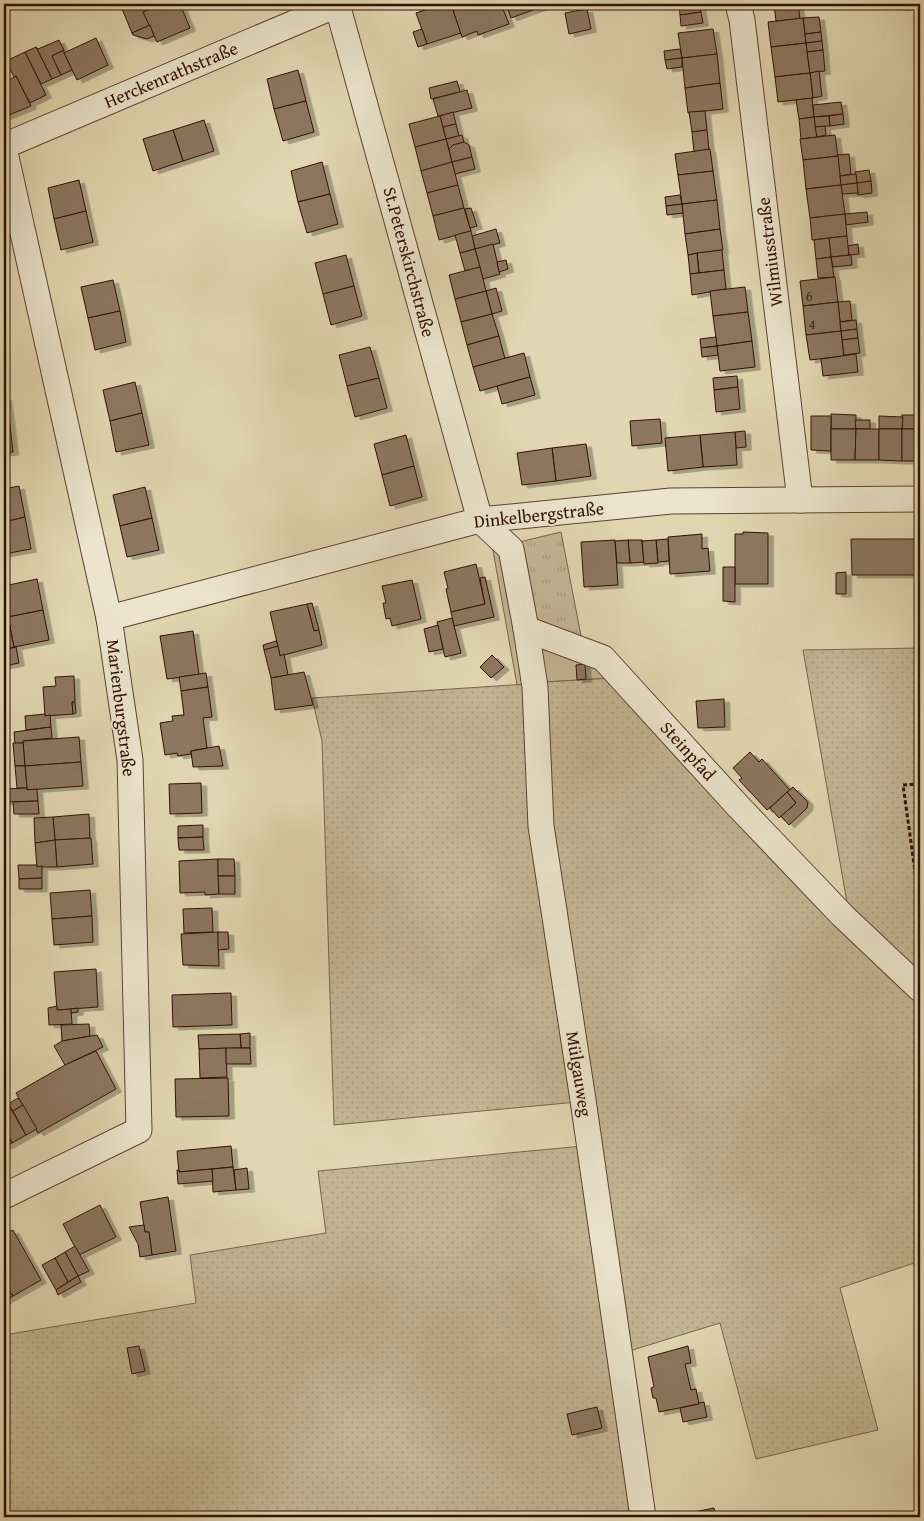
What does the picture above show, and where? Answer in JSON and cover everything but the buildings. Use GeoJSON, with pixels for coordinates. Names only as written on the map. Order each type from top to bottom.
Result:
{"type":"FeatureCollection","features":[{"type":"Feature","properties":{"kind":"street","name":"Herckenrathstraße"},"geometry":{"type":"LineString","coordinates":[[4,147],[338,4]]}},
{"type":"Feature","properties":{"kind":"street","name":"St.Peterskirchstraße"},"geometry":{"type":"LineString","coordinates":[[338,4],[480,520]]}},
{"type":"Feature","properties":{"kind":"street","name":"Wilmiusstraße"},"geometry":{"type":"LineString","coordinates":[[738,4],[800,500]]}},
{"type":"Feature","properties":{"kind":"street","name":"Marienburgstraße"},"geometry":{"type":"LineString","coordinates":[[4,147],[109,618],[130,760],[139,1130],[4,1196]]}},
{"type":"Feature","properties":{"kind":"street","name":"Dinkelbergstraße"},"geometry":{"type":"LineString","coordinates":[[109,618],[480,520],[670,501],[920,499]]}},
{"type":"Feature","properties":{"kind":"street"},"geometry":{"type":"LineString","coordinates":[[480,520],[511,549],[526,629]]}},
{"type":"Feature","properties":{"kind":"street","name":"Steinpfad"},"geometry":{"type":"LineString","coordinates":[[526,629],[603,658],[737,805],[836,909],[920,989]]}},
{"type":"Feature","properties":{"kind":"street","name":"Mülgauweg"},"geometry":{"type":"LineString","coordinates":[[526,629],[535,687],[541,826],[586,1119],[643,1517]]}},
{"type":"Feature","properties":{"kind":"path"},"geometry":{"type":"LineString","coordinates":[[920,784],[903,785],[920,907]]}},
{"type":"Feature","properties":{"kind":"green space"},"geometry":{"type":"Polygon","coordinates":[[[561,532],[582,641],[538,629],[519,542],[561,532]]]}},
{"type":"Feature","properties":{"kind":"green space"},"geometry":{"type":"Polygon","coordinates":[[[498,543],[528,684],[517,685],[492,545],[498,543]]]}},
{"type":"Feature","properties":{"kind":"green space"},"geometry":{"type":"Polygon","coordinates":[[[541,644],[598,661],[614,678],[544,682],[541,644]]]}},
{"type":"Feature","properties":{"kind":"green space"},"geometry":{"type":"Polygon","coordinates":[[[920,648],[920,981],[849,914],[803,650],[920,648]]]}},
{"type":"Feature","properties":{"kind":"green space"},"geometry":{"type":"Polygon","coordinates":[[[614,678],[920,997],[920,1261],[840,1288],[878,1430],[756,1459],[720,1323],[626,1352],[549,826],[544,682],[614,678]]]}},
{"type":"Feature","properties":{"kind":"green space"},"geometry":{"type":"Polygon","coordinates":[[[528,684],[577,1102],[334,1125],[322,741],[312,698],[528,684]]]}},
{"type":"Feature","properties":{"kind":"green space"},"geometry":{"type":"Polygon","coordinates":[[[583,1146],[635,1517],[4,1517],[4,1335],[196,1303],[190,1255],[326,1233],[318,1171],[583,1146]]]}}]}
